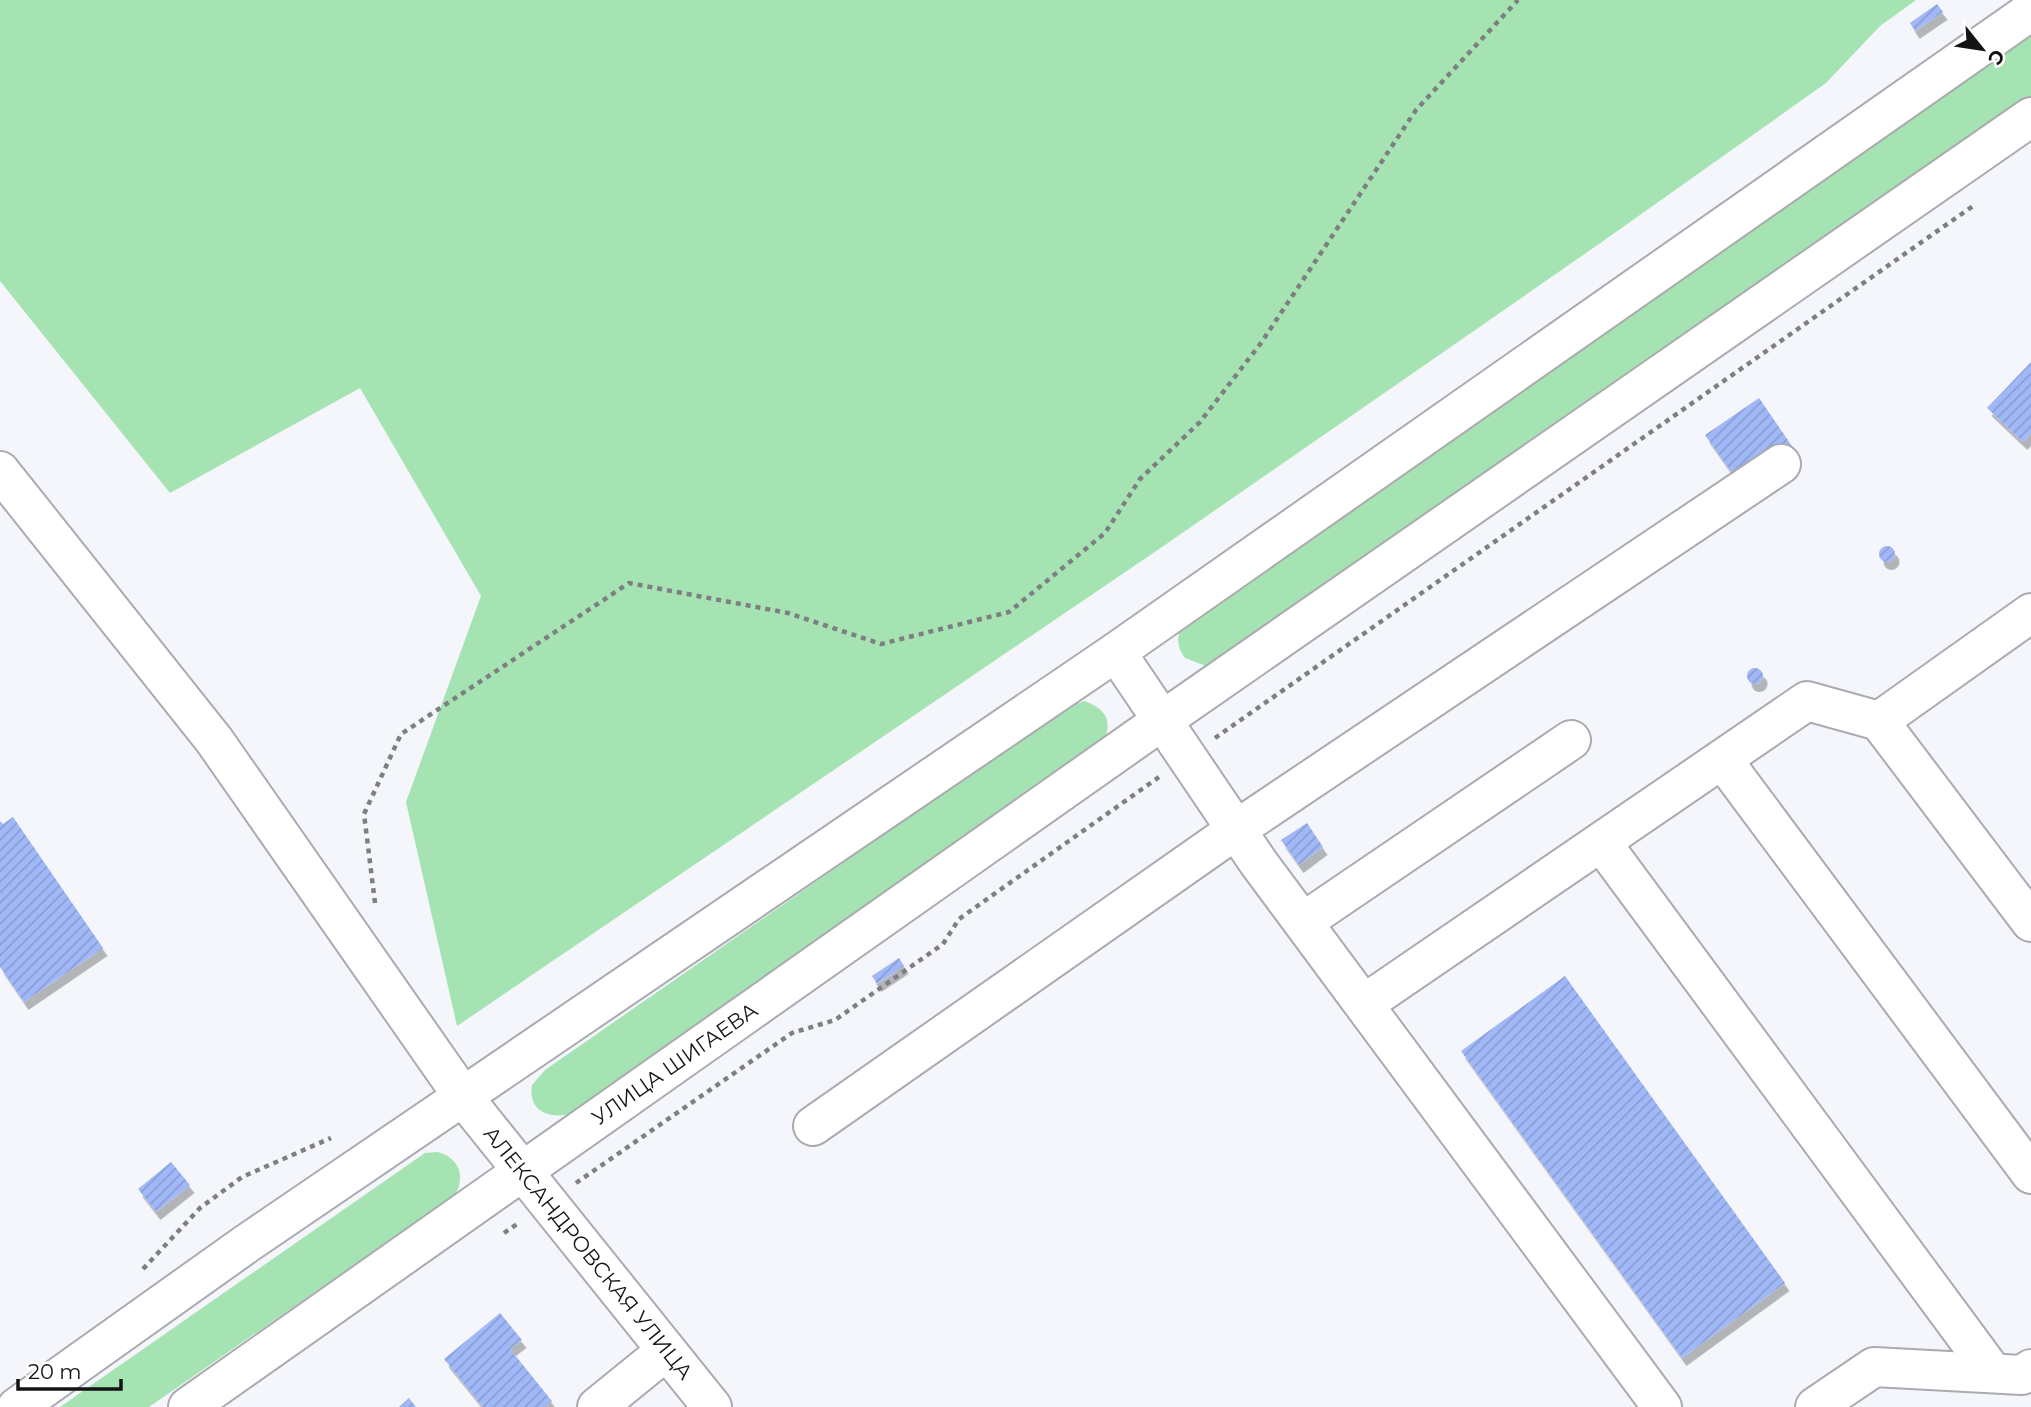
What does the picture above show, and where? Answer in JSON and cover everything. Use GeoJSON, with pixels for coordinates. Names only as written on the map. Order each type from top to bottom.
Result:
{"type":"FeatureCollection","features":[{"type":"Feature","properties":{"kind":"street"},"geometry":{"type":"LineString","coordinates":[[17,1407],[246,1244],[1116,652],[2031,11]]}},
{"type":"Feature","properties":{"kind":"street","name":"УЛИЦА ШИГАЕВА"},"geometry":{"type":"LineString","coordinates":[[188,1407],[1163,720],[2031,117]]}},
{"type":"Feature","properties":{"kind":"street"},"geometry":{"type":"LineString","coordinates":[[813,1126],[1237,829],[1781,464]]}},
{"type":"Feature","properties":{"kind":"street","name":"АЛЕКСАНДРОВСКАЯ УЛИЦА"},"geometry":{"type":"LineString","coordinates":[[0,471],[214,740],[464,1098],[546,1204],[712,1407]]}},
{"type":"Feature","properties":{"kind":"street"},"geometry":{"type":"LineString","coordinates":[[1879,721],[2031,613]]}},
{"type":"Feature","properties":{"kind":"street"},"geometry":{"type":"LineString","coordinates":[[1116,652],[1303,922],[1662,1407]]}},
{"type":"Feature","properties":{"kind":"street"},"geometry":{"type":"LineString","coordinates":[[1364,1004],[1807,701],[1879,721],[2031,922]]}},
{"type":"Feature","properties":{"kind":"street"},"geometry":{"type":"LineString","coordinates":[[1303,922],[1571,740]]}},
{"type":"Feature","properties":{"kind":"street"},"geometry":{"type":"LineString","coordinates":[[1722,759],[2031,1174]]}},
{"type":"Feature","properties":{"kind":"street"},"geometry":{"type":"LineString","coordinates":[[1601,842],[1993,1374]]}},
{"type":"Feature","properties":{"kind":"street"},"geometry":{"type":"LineString","coordinates":[[597,1407],[666,1350]]}},
{"type":"Feature","properties":{"kind":"street"},"geometry":{"type":"LineString","coordinates":[[1815,1407],[1874,1367],[2022,1375],[2031,1369]]}},
{"type":"Feature","properties":{"kind":"path"},"geometry":{"type":"LineString","coordinates":[[375,905],[364,814],[401,734],[629,583],[788,613],[881,644],[1009,612],[1105,533],[1140,479],[1200,422],[1261,343],[1416,110],[1518,0]]}},
{"type":"Feature","properties":{"kind":"path"},"geometry":{"type":"LineString","coordinates":[[494,1240],[792,1032],[835,1020],[911,967],[943,944],[959,919],[1974,205]]}},
{"type":"Feature","properties":{"kind":"path"},"geometry":{"type":"LineString","coordinates":[[142,1270],[200,1208],[243,1177],[342,1134]]}},
{"type":"Feature","properties":{"kind":"green space"},"geometry":{"type":"Polygon","coordinates":[[[0,0],[1916,0],[1880,26],[1826,83],[1599,244],[1165,545],[457,1026],[406,802],[481,596],[360,388],[170,493],[0,281],[0,0]]]}},
{"type":"Feature","properties":{"kind":"green space"},"geometry":{"type":"Polygon","coordinates":[[[2031,34],[2031,97],[1223,659],[1206,666],[1185,658],[1178,643],[1182,626],[2031,34]]]}},
{"type":"Feature","properties":{"kind":"green space"},"geometry":{"type":"Polygon","coordinates":[[[1084,701],[1099,708],[1106,718],[1107,731],[1101,746],[579,1111],[553,1115],[545,1113],[534,1103],[532,1085],[545,1070],[1066,708],[1084,701]]]}},
{"type":"Feature","properties":{"kind":"green space"},"geometry":{"type":"Polygon","coordinates":[[[438,1152],[456,1163],[460,1181],[455,1195],[149,1407],[60,1407],[425,1153],[438,1152]]]}},
{"type":"Feature","properties":{"kind":"building"},"geometry":{"type":"Polygon","coordinates":[[[1937,4],[1943,12],[1915,31],[1910,23],[1937,4]]]}},
{"type":"Feature","properties":{"kind":"building"},"geometry":{"type":"Polygon","coordinates":[[[2031,362],[2031,433],[2023,442],[1987,408],[2031,362]]]}},
{"type":"Feature","properties":{"kind":"building"},"geometry":{"type":"Polygon","coordinates":[[[1759,398],[1794,449],[1741,486],[1705,435],[1759,398]]]}},
{"type":"Feature","properties":{"kind":"building"},"geometry":{"type":"Polygon","coordinates":[[[1884,546],[1890,546],[1895,554],[1893,560],[1884,562],[1879,557],[1879,551],[1884,546]]]}},
{"type":"Feature","properties":{"kind":"building"},"geometry":{"type":"Polygon","coordinates":[[[1752,668],[1758,668],[1763,676],[1761,682],[1752,684],[1747,679],[1747,673],[1752,668]]]}},
{"type":"Feature","properties":{"kind":"building"},"geometry":{"type":"Polygon","coordinates":[[[13,817],[103,948],[24,1002],[0,967],[0,821],[3,824],[13,817]]]}},
{"type":"Feature","properties":{"kind":"building"},"geometry":{"type":"Polygon","coordinates":[[[1307,823],[1323,847],[1299,865],[1281,840],[1307,823]]]}},
{"type":"Feature","properties":{"kind":"building"},"geometry":{"type":"Polygon","coordinates":[[[899,958],[904,966],[877,984],[872,976],[899,958]]]}},
{"type":"Feature","properties":{"kind":"building"},"geometry":{"type":"Polygon","coordinates":[[[1565,976],[1785,1283],[1682,1358],[1461,1051],[1565,976]]]}},
{"type":"Feature","properties":{"kind":"building"},"geometry":{"type":"Polygon","coordinates":[[[171,1162],[190,1185],[156,1212],[138,1189],[171,1162]]]}},
{"type":"Feature","properties":{"kind":"building"},"geometry":{"type":"Polygon","coordinates":[[[500,1313],[522,1340],[510,1349],[552,1401],[545,1407],[483,1407],[444,1359],[500,1313]]]}},
{"type":"Feature","properties":{"kind":"building"},"geometry":{"type":"Polygon","coordinates":[[[409,1398],[416,1407],[399,1407],[409,1398]]]}}]}
